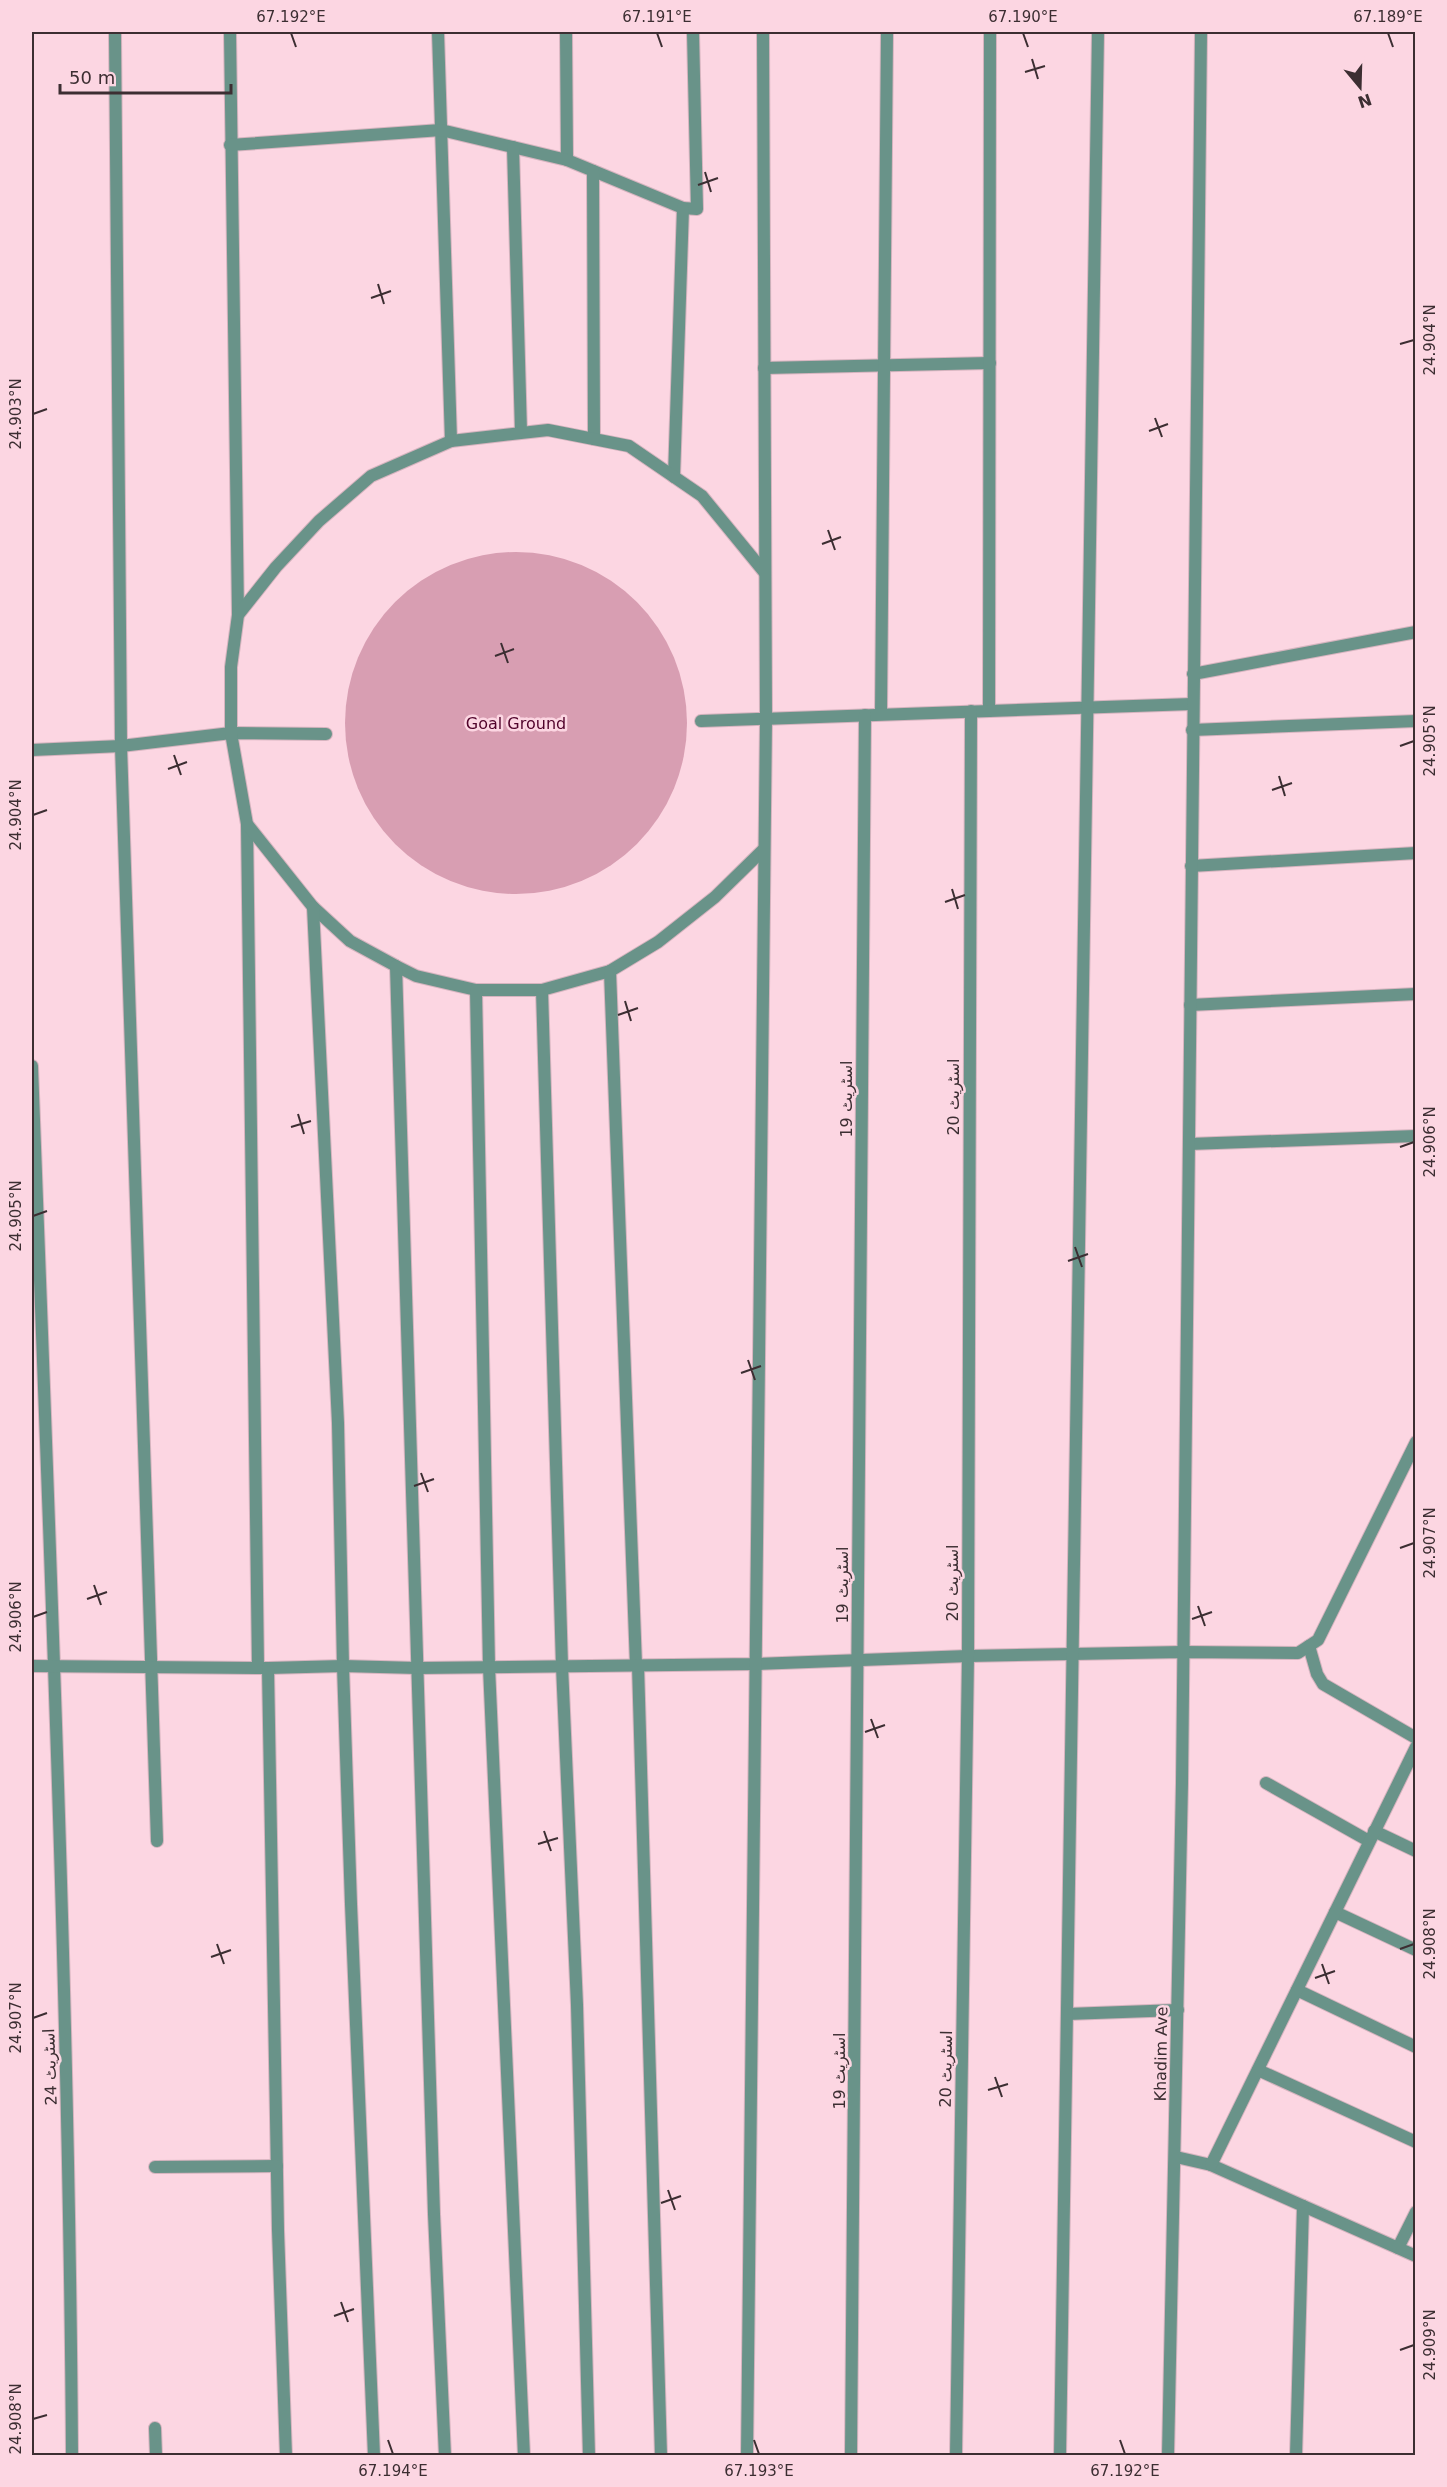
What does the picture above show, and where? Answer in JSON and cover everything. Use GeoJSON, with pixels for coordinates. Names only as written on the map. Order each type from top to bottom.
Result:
{"type":"FeatureCollection","features":[{"type":"Feature","properties":{"kind":"street"},"geometry":{"type":"LineString","coordinates":[[115,32],[121,746],[158,1841]]}},
{"type":"Feature","properties":{"kind":"street"},"geometry":{"type":"LineString","coordinates":[[230,32],[238,615],[231,667],[231,733],[247,824],[263,1668],[285,2456]]}},
{"type":"Feature","properties":{"kind":"street"},"geometry":{"type":"LineString","coordinates":[[438,32],[451,441]]}},
{"type":"Feature","properties":{"kind":"street"},"geometry":{"type":"LineString","coordinates":[[566,32],[567,160]]}},
{"type":"Feature","properties":{"kind":"street"},"geometry":{"type":"LineString","coordinates":[[230,145],[441,130],[567,160],[683,208],[697,209],[693,32]]}},
{"type":"Feature","properties":{"kind":"street"},"geometry":{"type":"LineString","coordinates":[[747,2456],[766,718],[763,32]]}},
{"type":"Feature","properties":{"kind":"street"},"geometry":{"type":"LineString","coordinates":[[881,714],[887,32]]}},
{"type":"Feature","properties":{"kind":"street"},"geometry":{"type":"LineString","coordinates":[[989,711],[990,32]]}},
{"type":"Feature","properties":{"kind":"street"},"geometry":{"type":"LineString","coordinates":[[1060,2456],[1098,32]]}},
{"type":"Feature","properties":{"kind":"street","name":"Khadim Ave"},"geometry":{"type":"LineString","coordinates":[[1168,2456],[1176,2157],[1183,1652],[1192,674],[1201,32]]}},
{"type":"Feature","properties":{"kind":"street"},"geometry":{"type":"LineString","coordinates":[[513,147],[521,432]]}},
{"type":"Feature","properties":{"kind":"street"},"geometry":{"type":"LineString","coordinates":[[593,171],[594,439]]}},
{"type":"Feature","properties":{"kind":"street"},"geometry":{"type":"LineString","coordinates":[[674,477],[683,208]]}},
{"type":"Feature","properties":{"kind":"street"},"geometry":{"type":"LineString","coordinates":[[764,368],[990,363]]}},
{"type":"Feature","properties":{"kind":"street"},"geometry":{"type":"LineString","coordinates":[[238,615],[276,567],[320,521],[371,476],[451,441],[521,432],[548,430],[629,446],[702,496],[765,573]]}},
{"type":"Feature","properties":{"kind":"street"},"geometry":{"type":"LineString","coordinates":[[1192,674],[1416,632]]}},
{"type":"Feature","properties":{"kind":"street"},"geometry":{"type":"LineString","coordinates":[[701,721],[1192,704]]}},
{"type":"Feature","properties":{"kind":"street","name":"اسٹریٹ 20"},"geometry":{"type":"LineString","coordinates":[[956,2456],[968,1656],[970,711]]}},
{"type":"Feature","properties":{"kind":"street","name":"اسٹریٹ 19"},"geometry":{"type":"LineString","coordinates":[[851,2456],[865,715]]}},
{"type":"Feature","properties":{"kind":"street"},"geometry":{"type":"LineString","coordinates":[[1192,730],[1416,721]]}},
{"type":"Feature","properties":{"kind":"street"},"geometry":{"type":"LineString","coordinates":[[32,750],[121,746],[231,733],[326,734]]}},
{"type":"Feature","properties":{"kind":"street"},"geometry":{"type":"LineString","coordinates":[[247,824],[314,908],[350,941],[416,976],[476,990],[542,990],[610,971],[658,942],[715,897],[764,849]]}},
{"type":"Feature","properties":{"kind":"street"},"geometry":{"type":"LineString","coordinates":[[1191,866],[1416,854]]}},
{"type":"Feature","properties":{"kind":"street"},"geometry":{"type":"LineString","coordinates":[[314,908],[338,1423],[343,1666],[374,2456]]}},
{"type":"Feature","properties":{"kind":"street"},"geometry":{"type":"LineString","coordinates":[[396,966],[434,2202],[445,2456]]}},
{"type":"Feature","properties":{"kind":"street"},"geometry":{"type":"LineString","coordinates":[[610,971],[637,1665],[661,2456]]}},
{"type":"Feature","properties":{"kind":"street"},"geometry":{"type":"LineString","coordinates":[[476,990],[489,1667],[524,2456]]}},
{"type":"Feature","properties":{"kind":"street"},"geometry":{"type":"LineString","coordinates":[[542,990],[562,1666],[577,2006],[589,2456]]}},
{"type":"Feature","properties":{"kind":"street"},"geometry":{"type":"LineString","coordinates":[[1190,1005],[1416,994]]}},
{"type":"Feature","properties":{"kind":"street","name":"اسٹریٹ 24"},"geometry":{"type":"LineString","coordinates":[[32,1066],[71,2202],[72,2456]]}},
{"type":"Feature","properties":{"kind":"street"},"geometry":{"type":"LineString","coordinates":[[1188,1144],[1416,1136]]}},
{"type":"Feature","properties":{"kind":"street"},"geometry":{"type":"LineString","coordinates":[[32,1666],[417,1668],[755,1664],[968,1656],[1183,1652],[1298,1653],[1318,1640],[1416,1442]]}},
{"type":"Feature","properties":{"kind":"street"},"geometry":{"type":"LineString","coordinates":[[1211,2165],[1415,1747],[1323,1684],[1317,1674],[1309,1646]]}},
{"type":"Feature","properties":{"kind":"street"},"geometry":{"type":"LineString","coordinates":[[1266,1783],[1372,1836],[1416,1851]]}},
{"type":"Feature","properties":{"kind":"street"},"geometry":{"type":"LineString","coordinates":[[1335,1912],[1416,1950]]}},
{"type":"Feature","properties":{"kind":"street"},"geometry":{"type":"LineString","coordinates":[[1297,1990],[1416,2048]]}},
{"type":"Feature","properties":{"kind":"street"},"geometry":{"type":"LineString","coordinates":[[1067,2013],[1178,2010]]}},
{"type":"Feature","properties":{"kind":"street"},"geometry":{"type":"LineString","coordinates":[[1257,2070],[1416,2142]]}},
{"type":"Feature","properties":{"kind":"street"},"geometry":{"type":"LineString","coordinates":[[1176,2157],[1211,2165],[1416,2256]]}},
{"type":"Feature","properties":{"kind":"street"},"geometry":{"type":"LineString","coordinates":[[155,2166],[277,2166]]}},
{"type":"Feature","properties":{"kind":"street"},"geometry":{"type":"LineString","coordinates":[[1296,2456],[1304,2206]]}},
{"type":"Feature","properties":{"kind":"street"},"geometry":{"type":"LineString","coordinates":[[1398,2248],[1416,2211]]}},
{"type":"Feature","properties":{"kind":"street"},"geometry":{"type":"LineString","coordinates":[[155,2428],[156,2456]]}},
{"type":"Feature","properties":{"kind":"green space","name":"Goal Ground"},"geometry":{"type":"Polygon","coordinates":[[[516,552],[549,555],[581,565],[611,581],[637,602],[658,628],[674,658],[684,690],[687,723],[684,756],[674,788],[658,818],[637,844],[611,865],[581,881],[549,891],[516,894],[483,891],[451,881],[421,865],[395,844],[374,818],[358,788],[348,756],[345,723],[348,690],[358,658],[374,628],[395,602],[421,581],[451,565],[483,555],[516,552]]]}}]}
